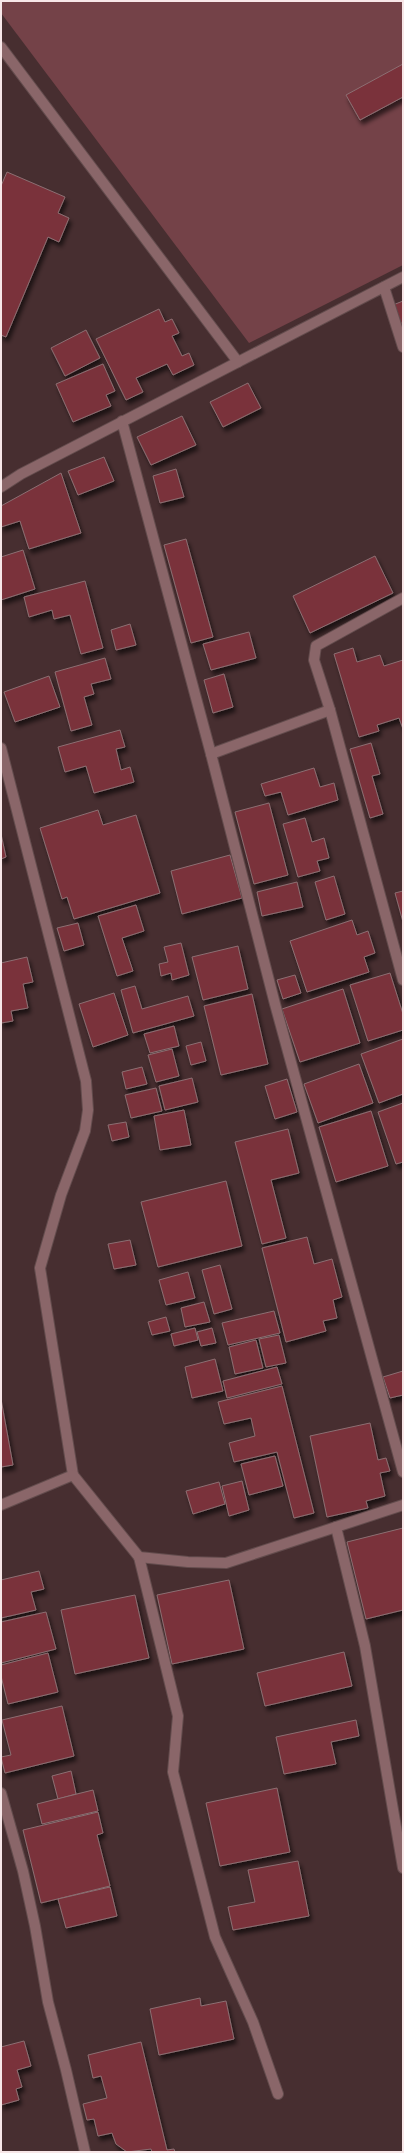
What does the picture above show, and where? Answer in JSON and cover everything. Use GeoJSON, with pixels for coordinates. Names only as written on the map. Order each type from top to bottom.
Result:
{"type":"FeatureCollection","features":[{"type":"Feature","properties":{"kind":"street"},"geometry":{"type":"LineString","coordinates":[[1,47],[238,362]]}},
{"type":"Feature","properties":{"kind":"street"},"geometry":{"type":"LineString","coordinates":[[1,487],[21,474],[122,421],[403,277]]}},
{"type":"Feature","properties":{"kind":"street"},"geometry":{"type":"LineString","coordinates":[[384,287],[403,347]]}},
{"type":"Feature","properties":{"kind":"street"},"geometry":{"type":"LineString","coordinates":[[122,421],[212,754],[274,1004],[403,1472]]}},
{"type":"Feature","properties":{"kind":"street"},"geometry":{"type":"LineString","coordinates":[[403,598],[316,646],[314,660],[330,710],[403,980]]}},
{"type":"Feature","properties":{"kind":"street"},"geometry":{"type":"LineString","coordinates":[[212,754],[330,710]]}},
{"type":"Feature","properties":{"kind":"street"},"geometry":{"type":"LineString","coordinates":[[1,748],[86,1081],[88,1110],[85,1131],[61,1195],[40,1268],[73,1475],[139,1557],[178,1716],[173,1772],[215,1936],[253,2022],[278,2094]]}},
{"type":"Feature","properties":{"kind":"street"},"geometry":{"type":"LineString","coordinates":[[1,1505],[73,1475]]}},
{"type":"Feature","properties":{"kind":"street"},"geometry":{"type":"LineString","coordinates":[[139,1557],[188,1562],[226,1563],[403,1505]]}},
{"type":"Feature","properties":{"kind":"street"},"geometry":{"type":"LineString","coordinates":[[336,1527],[365,1646],[382,1753],[403,1868]]}},
{"type":"Feature","properties":{"kind":"street"},"geometry":{"type":"LineString","coordinates":[[1,1793],[23,1871],[35,1926],[48,2002],[85,2152]]}},
{"type":"Feature","properties":{"kind":"shaded area"},"geometry":{"type":"Polygon","coordinates":[[[1,1],[403,1],[403,265],[249,343],[1,13],[1,1]]]}},
{"type":"Feature","properties":{"kind":"building"},"geometry":{"type":"Polygon","coordinates":[[[403,64],[403,97],[360,120],[346,95],[403,64]]]}},
{"type":"Feature","properties":{"kind":"building"},"geometry":{"type":"Polygon","coordinates":[[[7,172],[65,197],[58,213],[69,218],[59,242],[48,237],[6,337],[1,335],[1,186],[7,172]]]}},
{"type":"Feature","properties":{"kind":"building"},"geometry":{"type":"Polygon","coordinates":[[[403,301],[403,327],[393,305],[403,301]]]}},
{"type":"Feature","properties":{"kind":"building"},"geometry":{"type":"Polygon","coordinates":[[[159,309],[165,322],[172,319],[179,333],[172,336],[182,356],[189,353],[194,365],[173,375],[167,364],[136,378],[143,392],[126,400],[96,339],[159,309]]]}},
{"type":"Feature","properties":{"kind":"building"},"geometry":{"type":"Polygon","coordinates":[[[86,330],[100,358],[65,376],[51,348],[86,330]]]}},
{"type":"Feature","properties":{"kind":"building"},"geometry":{"type":"Polygon","coordinates":[[[103,364],[115,391],[106,395],[111,406],[73,422],[56,384],[103,364]]]}},
{"type":"Feature","properties":{"kind":"building"},"geometry":{"type":"Polygon","coordinates":[[[248,383],[261,408],[223,427],[210,402],[248,383]]]}},
{"type":"Feature","properties":{"kind":"building"},"geometry":{"type":"Polygon","coordinates":[[[182,416],[196,445],[151,465],[137,437],[182,416]]]}},
{"type":"Feature","properties":{"kind":"building"},"geometry":{"type":"Polygon","coordinates":[[[104,457],[114,481],[78,495],[68,471],[104,457]]]}},
{"type":"Feature","properties":{"kind":"building"},"geometry":{"type":"Polygon","coordinates":[[[176,469],[184,497],[160,503],[153,476],[176,469]]]}},
{"type":"Feature","properties":{"kind":"building"},"geometry":{"type":"Polygon","coordinates":[[[61,473],[81,533],[29,549],[20,521],[1,527],[1,506],[61,473]]]}},
{"type":"Feature","properties":{"kind":"building"},"geometry":{"type":"Polygon","coordinates":[[[186,539],[213,637],[191,643],[164,545],[186,539]]]}},
{"type":"Feature","properties":{"kind":"building"},"geometry":{"type":"Polygon","coordinates":[[[23,550],[35,589],[1,600],[1,557],[23,550]]]}},
{"type":"Feature","properties":{"kind":"building"},"geometry":{"type":"Polygon","coordinates":[[[375,556],[393,593],[310,633],[293,596],[375,556]]]}},
{"type":"Feature","properties":{"kind":"building"},"geometry":{"type":"Polygon","coordinates":[[[85,581],[103,648],[81,654],[70,615],[54,619],[52,610],[29,617],[24,597],[85,581]]]}},
{"type":"Feature","properties":{"kind":"building"},"geometry":{"type":"Polygon","coordinates":[[[130,624],[136,645],[116,650],[111,630],[130,624]]]}},
{"type":"Feature","properties":{"kind":"building"},"geometry":{"type":"Polygon","coordinates":[[[249,632],[256,658],[211,670],[203,644],[249,632]]]}},
{"type":"Feature","properties":{"kind":"building"},"geometry":{"type":"Polygon","coordinates":[[[353,648],[357,662],[380,655],[384,666],[403,660],[403,729],[399,718],[377,725],[379,731],[359,737],[334,654],[353,648]]]}},
{"type":"Feature","properties":{"kind":"building"},"geometry":{"type":"Polygon","coordinates":[[[105,658],[111,679],[91,684],[94,694],[84,697],[92,725],[71,731],[55,672],[105,658]]]}},
{"type":"Feature","properties":{"kind":"building"},"geometry":{"type":"Polygon","coordinates":[[[224,674],[233,707],[213,713],[204,680],[224,674]]]}},
{"type":"Feature","properties":{"kind":"building"},"geometry":{"type":"Polygon","coordinates":[[[49,676],[60,707],[15,722],[4,692],[49,676]]]}},
{"type":"Feature","properties":{"kind":"building"},"geometry":{"type":"Polygon","coordinates":[[[120,730],[125,747],[116,749],[121,770],[130,767],[134,782],[94,793],[86,766],[65,772],[58,747],[120,730]]]}},
{"type":"Feature","properties":{"kind":"building"},"geometry":{"type":"Polygon","coordinates":[[[371,743],[380,774],[372,776],[383,814],[370,818],[350,749],[371,743]]]}},
{"type":"Feature","properties":{"kind":"building"},"geometry":{"type":"Polygon","coordinates":[[[314,768],[320,787],[334,783],[338,800],[288,815],[281,792],[265,796],[261,784],[314,768]]]}},
{"type":"Feature","properties":{"kind":"building"},"geometry":{"type":"Polygon","coordinates":[[[269,803],[288,875],[254,884],[235,812],[269,803]]]}},
{"type":"Feature","properties":{"kind":"building"},"geometry":{"type":"Polygon","coordinates":[[[98,810],[103,825],[136,815],[160,893],[74,919],[67,897],[62,899],[40,828],[98,810]]]}},
{"type":"Feature","properties":{"kind":"building"},"geometry":{"type":"Polygon","coordinates":[[[305,818],[312,842],[324,838],[329,858],[317,861],[320,871],[298,877],[283,824],[305,818]]]}},
{"type":"Feature","properties":{"kind":"building"},"geometry":{"type":"Polygon","coordinates":[[[1,834],[6,857],[1,859],[1,834]]]}},
{"type":"Feature","properties":{"kind":"building"},"geometry":{"type":"Polygon","coordinates":[[[230,855],[242,898],[182,914],[171,871],[230,855]]]}},
{"type":"Feature","properties":{"kind":"building"},"geometry":{"type":"Polygon","coordinates":[[[334,876],[345,914],[326,920],[315,882],[334,876]]]}},
{"type":"Feature","properties":{"kind":"building"},"geometry":{"type":"Polygon","coordinates":[[[297,882],[303,907],[262,916],[257,892],[297,882]]]}},
{"type":"Feature","properties":{"kind":"building"},"geometry":{"type":"Polygon","coordinates":[[[403,891],[403,922],[395,893],[403,891]]]}},
{"type":"Feature","properties":{"kind":"building"},"geometry":{"type":"Polygon","coordinates":[[[136,905],[144,931],[122,938],[133,971],[117,976],[98,916],[136,905]]]}},
{"type":"Feature","properties":{"kind":"building"},"geometry":{"type":"Polygon","coordinates":[[[352,920],[357,935],[368,931],[375,953],[364,957],[369,972],[307,992],[290,941],[352,920]]]}},
{"type":"Feature","properties":{"kind":"building"},"geometry":{"type":"Polygon","coordinates":[[[78,923],[84,945],[64,951],[57,928],[78,923]]]}},
{"type":"Feature","properties":{"kind":"building"},"geometry":{"type":"Polygon","coordinates":[[[181,943],[189,975],[172,980],[171,973],[161,976],[159,964],[168,962],[164,947],[181,943]]]}},
{"type":"Feature","properties":{"kind":"building"},"geometry":{"type":"Polygon","coordinates":[[[238,946],[248,989],[203,1000],[192,957],[238,946]]]}},
{"type":"Feature","properties":{"kind":"building"},"geometry":{"type":"Polygon","coordinates":[[[27,957],[33,982],[23,984],[28,1008],[11,1011],[13,1021],[1,1023],[1,963],[27,957]]]}},
{"type":"Feature","properties":{"kind":"building"},"geometry":{"type":"Polygon","coordinates":[[[390,973],[403,1014],[403,1030],[368,1041],[350,985],[390,973]]]}},
{"type":"Feature","properties":{"kind":"building"},"geometry":{"type":"Polygon","coordinates":[[[295,975],[301,993],[283,999],[277,980],[295,975]]]}},
{"type":"Feature","properties":{"kind":"building"},"geometry":{"type":"Polygon","coordinates":[[[135,986],[142,1009],[188,996],[194,1016],[133,1033],[121,990],[135,986]]]}},
{"type":"Feature","properties":{"kind":"building"},"geometry":{"type":"Polygon","coordinates":[[[343,989],[360,1043],[300,1062],[282,1009],[343,989]]]}},
{"type":"Feature","properties":{"kind":"building"},"geometry":{"type":"Polygon","coordinates":[[[114,993],[128,1035],[93,1047],[79,1004],[114,993]]]}},
{"type":"Feature","properties":{"kind":"building"},"geometry":{"type":"Polygon","coordinates":[[[252,994],[268,1064],[221,1075],[204,1006],[252,994]]]}},
{"type":"Feature","properties":{"kind":"building"},"geometry":{"type":"Polygon","coordinates":[[[174,1026],[179,1046],[150,1053],[144,1034],[174,1026]]]}},
{"type":"Feature","properties":{"kind":"building"},"geometry":{"type":"Polygon","coordinates":[[[403,1039],[403,1094],[379,1103],[361,1054],[403,1039]]]}},
{"type":"Feature","properties":{"kind":"building"},"geometry":{"type":"Polygon","coordinates":[[[201,1042],[206,1061],[191,1065],[186,1046],[201,1042]]]}},
{"type":"Feature","properties":{"kind":"building"},"geometry":{"type":"Polygon","coordinates":[[[172,1049],[179,1076],[156,1082],[148,1055],[172,1049]]]}},
{"type":"Feature","properties":{"kind":"building"},"geometry":{"type":"Polygon","coordinates":[[[359,1064],[373,1103],[318,1123],[304,1084],[359,1064]]]}},
{"type":"Feature","properties":{"kind":"building"},"geometry":{"type":"Polygon","coordinates":[[[142,1067],[147,1084],[126,1089],[122,1072],[142,1067]]]}},
{"type":"Feature","properties":{"kind":"building"},"geometry":{"type":"Polygon","coordinates":[[[192,1078],[198,1102],[165,1110],[159,1086],[192,1078]]]}},
{"type":"Feature","properties":{"kind":"building"},"geometry":{"type":"Polygon","coordinates":[[[287,1079],[297,1112],[275,1119],[265,1086],[287,1079]]]}},
{"type":"Feature","properties":{"kind":"building"},"geometry":{"type":"Polygon","coordinates":[[[156,1088],[162,1111],[131,1118],[125,1095],[156,1088]]]}},
{"type":"Feature","properties":{"kind":"building"},"geometry":{"type":"Polygon","coordinates":[[[403,1103],[403,1162],[396,1164],[378,1112],[403,1103]]]}},
{"type":"Feature","properties":{"kind":"building"},"geometry":{"type":"Polygon","coordinates":[[[184,1110],[191,1145],[160,1150],[154,1116],[184,1110]]]}},
{"type":"Feature","properties":{"kind":"building"},"geometry":{"type":"Polygon","coordinates":[[[371,1111],[388,1166],[336,1182],[319,1127],[371,1111]]]}},
{"type":"Feature","properties":{"kind":"building"},"geometry":{"type":"Polygon","coordinates":[[[126,1122],[129,1137],[112,1141],[108,1125],[126,1122]]]}},
{"type":"Feature","properties":{"kind":"building"},"geometry":{"type":"Polygon","coordinates":[[[288,1129],[299,1173],[271,1180],[286,1238],[262,1244],[235,1142],[288,1129]]]}},
{"type":"Feature","properties":{"kind":"building"},"geometry":{"type":"Polygon","coordinates":[[[226,1181],[242,1246],[158,1267],[141,1202],[226,1181]]]}},
{"type":"Feature","properties":{"kind":"building"},"geometry":{"type":"Polygon","coordinates":[[[307,1237],[314,1264],[332,1259],[342,1297],[333,1300],[337,1318],[323,1321],[326,1331],[286,1342],[262,1248],[307,1237]]]}},
{"type":"Feature","properties":{"kind":"building"},"geometry":{"type":"Polygon","coordinates":[[[130,1240],[136,1265],[114,1269],[108,1244],[130,1240]]]}},
{"type":"Feature","properties":{"kind":"building"},"geometry":{"type":"Polygon","coordinates":[[[220,1265],[232,1309],[214,1314],[202,1270],[220,1265]]]}},
{"type":"Feature","properties":{"kind":"building"},"geometry":{"type":"Polygon","coordinates":[[[188,1272],[195,1298],[166,1305],[159,1280],[188,1272]]]}},
{"type":"Feature","properties":{"kind":"building"},"geometry":{"type":"Polygon","coordinates":[[[204,1302],[210,1322],[185,1327],[181,1308],[204,1302]]]}},
{"type":"Feature","properties":{"kind":"building"},"geometry":{"type":"Polygon","coordinates":[[[274,1311],[280,1333],[228,1345],[222,1323],[274,1311]]]}},
{"type":"Feature","properties":{"kind":"building"},"geometry":{"type":"Polygon","coordinates":[[[166,1317],[170,1331],[152,1335],[148,1322],[166,1317]]]}},
{"type":"Feature","properties":{"kind":"building"},"geometry":{"type":"Polygon","coordinates":[[[195,1328],[198,1340],[174,1346],[171,1334],[195,1328]]]}},
{"type":"Feature","properties":{"kind":"building"},"geometry":{"type":"Polygon","coordinates":[[[212,1328],[216,1343],[201,1346],[197,1332],[212,1328]]]}},
{"type":"Feature","properties":{"kind":"building"},"geometry":{"type":"Polygon","coordinates":[[[279,1335],[286,1363],[266,1367],[259,1339],[279,1335]]]}},
{"type":"Feature","properties":{"kind":"building"},"geometry":{"type":"Polygon","coordinates":[[[256,1340],[263,1368],[235,1374],[229,1347],[256,1340]]]}},
{"type":"Feature","properties":{"kind":"building"},"geometry":{"type":"Polygon","coordinates":[[[215,1359],[223,1391],[192,1398],[185,1367],[215,1359]]]}},
{"type":"Feature","properties":{"kind":"building"},"geometry":{"type":"Polygon","coordinates":[[[277,1367],[282,1384],[227,1398],[223,1381],[277,1367]]]}},
{"type":"Feature","properties":{"kind":"building"},"geometry":{"type":"Polygon","coordinates":[[[403,1371],[403,1395],[390,1398],[383,1377],[403,1371]]]}},
{"type":"Feature","properties":{"kind":"building"},"geometry":{"type":"Polygon","coordinates":[[[282,1386],[314,1513],[294,1518],[277,1452],[234,1462],[229,1443],[255,1436],[251,1418],[224,1424],[218,1402],[282,1386]]]}},
{"type":"Feature","properties":{"kind":"building"},"geometry":{"type":"Polygon","coordinates":[[[1,1399],[13,1465],[1,1467],[1,1399]]]}},
{"type":"Feature","properties":{"kind":"building"},"geometry":{"type":"Polygon","coordinates":[[[370,1423],[378,1460],[386,1458],[390,1471],[380,1473],[385,1496],[366,1501],[368,1508],[327,1517],[310,1436],[370,1423]]]}},
{"type":"Feature","properties":{"kind":"building"},"geometry":{"type":"Polygon","coordinates":[[[275,1456],[283,1486],[249,1495],[241,1464],[275,1456]]]}},
{"type":"Feature","properties":{"kind":"building"},"geometry":{"type":"Polygon","coordinates":[[[242,1481],[249,1510],[229,1516],[222,1486],[242,1481]]]}},
{"type":"Feature","properties":{"kind":"building"},"geometry":{"type":"Polygon","coordinates":[[[219,1482],[225,1504],[193,1514],[186,1491],[219,1482]]]}},
{"type":"Feature","properties":{"kind":"building"},"geometry":{"type":"Polygon","coordinates":[[[403,1528],[403,1610],[366,1619],[347,1542],[403,1528]]]}},
{"type":"Feature","properties":{"kind":"building"},"geometry":{"type":"Polygon","coordinates":[[[39,1571],[44,1589],[31,1592],[36,1610],[1,1618],[1,1580],[39,1571]]]}},
{"type":"Feature","properties":{"kind":"building"},"geometry":{"type":"Polygon","coordinates":[[[229,1580],[244,1649],[172,1664],[157,1595],[229,1580]]]}},
{"type":"Feature","properties":{"kind":"building"},"geometry":{"type":"Polygon","coordinates":[[[135,1595],[149,1658],[75,1674],[61,1610],[135,1595]]]}},
{"type":"Feature","properties":{"kind":"building"},"geometry":{"type":"Polygon","coordinates":[[[46,1612],[56,1649],[1,1663],[1,1622],[46,1612]]]}},
{"type":"Feature","properties":{"kind":"building"},"geometry":{"type":"Polygon","coordinates":[[[344,1652],[352,1686],[265,1706],[257,1673],[344,1652]]]}},
{"type":"Feature","properties":{"kind":"building"},"geometry":{"type":"Polygon","coordinates":[[[48,1653],[58,1692],[8,1704],[1,1676],[1,1665],[48,1653]]]}},
{"type":"Feature","properties":{"kind":"building"},"geometry":{"type":"Polygon","coordinates":[[[62,1706],[74,1756],[5,1773],[1,1757],[11,1755],[2,1720],[62,1706]]]}},
{"type":"Feature","properties":{"kind":"building"},"geometry":{"type":"Polygon","coordinates":[[[356,1720],[359,1736],[331,1742],[336,1764],[284,1774],[276,1737],[356,1720]]]}},
{"type":"Feature","properties":{"kind":"building"},"geometry":{"type":"Polygon","coordinates":[[[71,1771],[76,1794],[58,1799],[52,1776],[71,1771]]]}},
{"type":"Feature","properties":{"kind":"building"},"geometry":{"type":"Polygon","coordinates":[[[277,1788],[290,1852],[220,1866],[206,1803],[277,1788]]]}},
{"type":"Feature","properties":{"kind":"building"},"geometry":{"type":"Polygon","coordinates":[[[93,1790],[98,1811],[42,1824],[37,1804],[93,1790]]]}},
{"type":"Feature","properties":{"kind":"building"},"geometry":{"type":"Polygon","coordinates":[[[98,1812],[103,1833],[97,1835],[110,1886],[41,1903],[23,1830],[98,1812]]]}},
{"type":"Feature","properties":{"kind":"building"},"geometry":{"type":"Polygon","coordinates":[[[298,1861],[309,1916],[233,1930],[228,1907],[255,1902],[248,1870],[298,1861]]]}},
{"type":"Feature","properties":{"kind":"building"},"geometry":{"type":"Polygon","coordinates":[[[110,1887],[117,1916],[66,1928],[58,1899],[110,1887]]]}},
{"type":"Feature","properties":{"kind":"building"},"geometry":{"type":"Polygon","coordinates":[[[200,1998],[201,2006],[226,2001],[234,2039],[159,2055],[150,2009],[200,1998]]]}},
{"type":"Feature","properties":{"kind":"building"},"geometry":{"type":"Polygon","coordinates":[[[24,2041],[31,2066],[17,2070],[22,2087],[16,2089],[19,2100],[1,2105],[1,2047],[24,2041]]]}},
{"type":"Feature","properties":{"kind":"building"},"geometry":{"type":"Polygon","coordinates":[[[141,2042],[167,2150],[174,2149],[175,2152],[152,2152],[151,2149],[127,2152],[116,2144],[112,2133],[98,2136],[94,2119],[87,2120],[83,2104],[107,2098],[101,2076],[93,2078],[88,2055],[141,2042]]]}}]}
